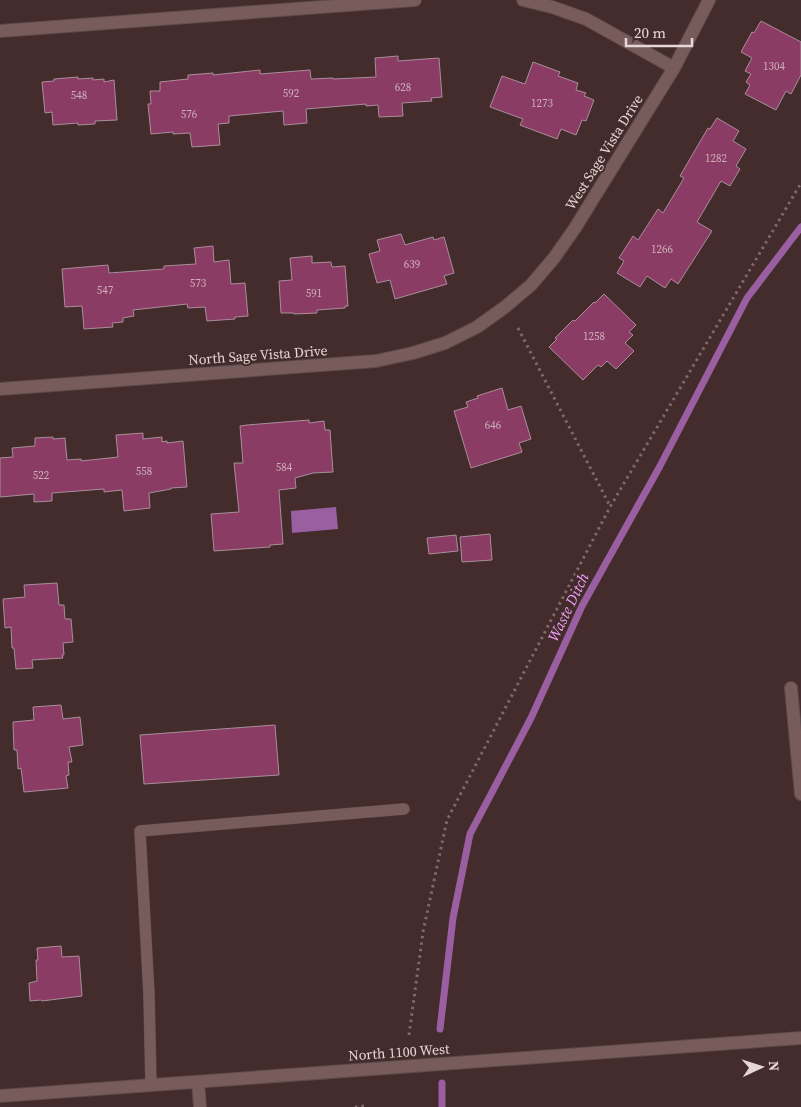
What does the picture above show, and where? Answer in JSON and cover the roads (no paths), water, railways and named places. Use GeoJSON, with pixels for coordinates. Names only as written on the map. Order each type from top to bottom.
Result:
{"type":"FeatureCollection","features":[{"type":"Feature","properties":{"kind":"street"},"geometry":{"type":"LineString","coordinates":[[0,31],[415,0]]}},
{"type":"Feature","properties":{"kind":"street"},"geometry":{"type":"LineString","coordinates":[[523,0],[552,6],[586,19],[674,68]]}},
{"type":"Feature","properties":{"kind":"street","name":"West Sage Vista Drive"},"geometry":{"type":"LineString","coordinates":[[505,307],[554,258],[674,68],[709,0]]}},
{"type":"Feature","properties":{"kind":"street","name":"North Sage Vista Drive"},"geometry":{"type":"LineString","coordinates":[[0,389],[376,361],[413,353],[445,342],[477,327],[505,307]]}},
{"type":"Feature","properties":{"kind":"street"},"geometry":{"type":"LineString","coordinates":[[791,688],[801,794]]}},
{"type":"Feature","properties":{"kind":"street","name":"North 1100 West"},"geometry":{"type":"LineString","coordinates":[[0,1096],[801,1038]]}},
{"type":"Feature","properties":{"kind":"street"},"geometry":{"type":"LineString","coordinates":[[198,1082],[200,1107]]}},
{"type":"Feature","properties":{"kind":"lane"},"geometry":{"type":"LineString","coordinates":[[151,1085],[149,995],[140,831],[404,809]]}},
{"type":"Feature","properties":{"kind":"waterway","name":"Waste Ditch"},"geometry":{"type":"LineString","coordinates":[[440,1029],[453,918],[470,834],[531,718],[582,606],[660,466],[747,298],[801,227]]}},
{"type":"Feature","properties":{"kind":"waterway","name":"Waste Ditch"},"geometry":{"type":"LineString","coordinates":[[442,1083],[442,1107]]}}]}
